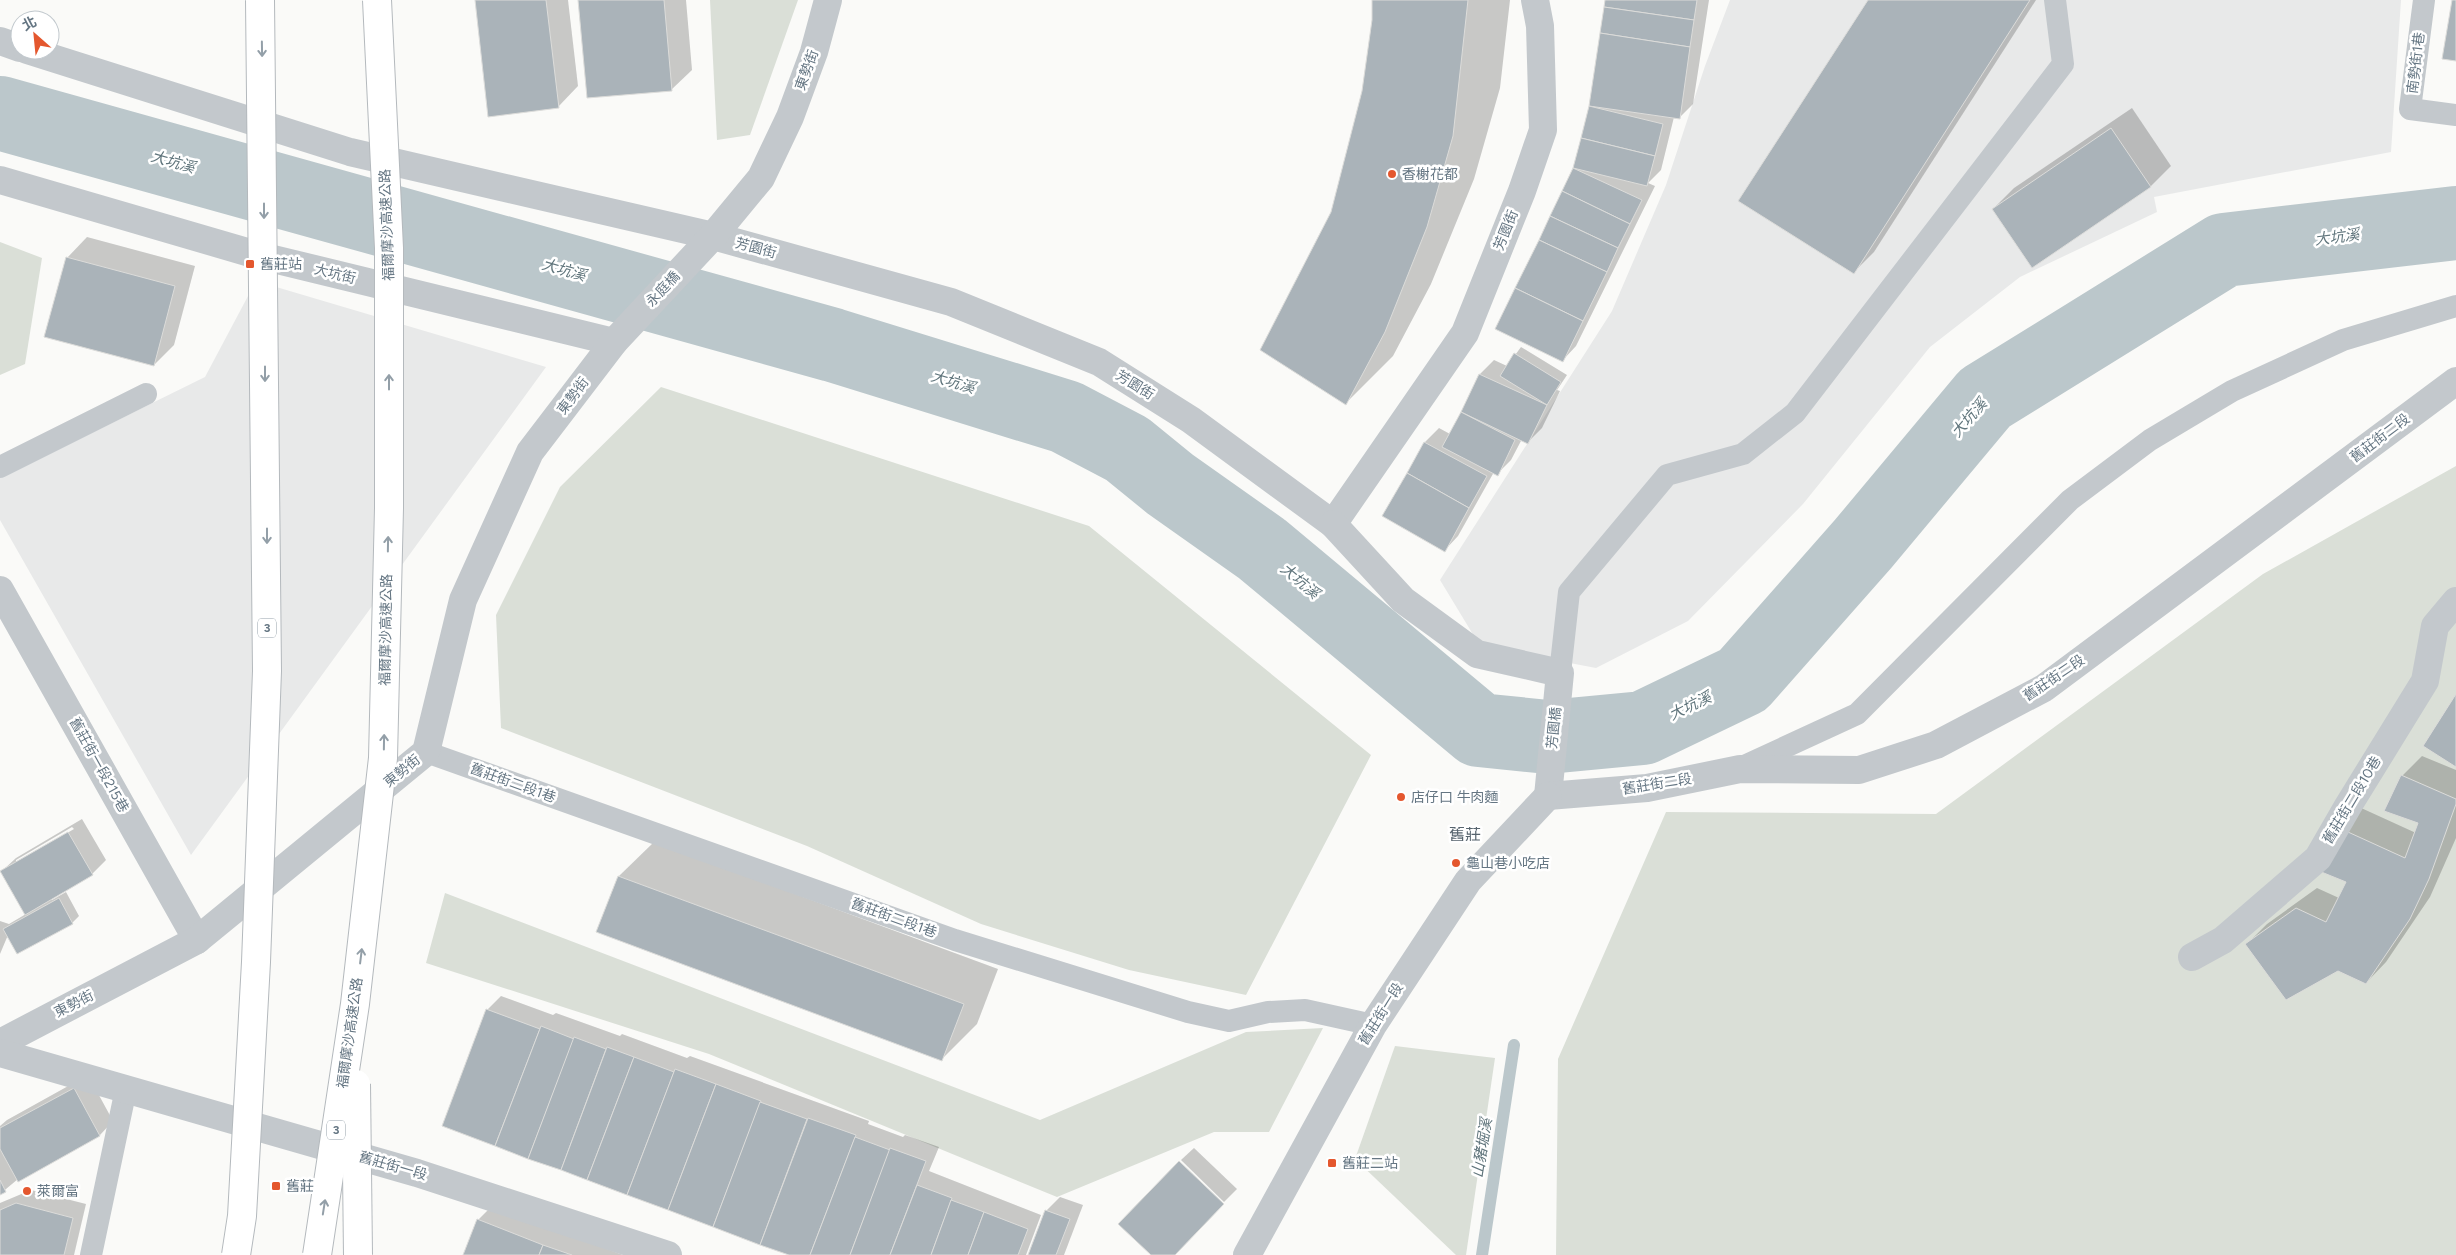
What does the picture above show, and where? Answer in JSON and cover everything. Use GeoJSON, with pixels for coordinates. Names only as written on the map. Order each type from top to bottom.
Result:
{"type":"FeatureCollection","features":[{"type":"Feature","properties":{"kind":"highway","name":"3"},"geometry":{"type":"LineString","coordinates":[[236,1255],[242,1216],[256,962],[268,671],[260,0]]}},
{"type":"Feature","properties":{"kind":"highway","name":"福爾摩沙高速公路"},"geometry":{"type":"LineString","coordinates":[[317,1255],[355,1004],[383,758],[389,508],[389,248],[377,0]]}},
{"type":"Feature","properties":{"kind":"highway"},"geometry":{"type":"LineString","coordinates":[[355,1004],[358,1255]]}},
{"type":"Feature","properties":{"kind":"street","name":"東勢街"},"geometry":{"type":"LineString","coordinates":[[712,236],[761,178],[790,117],[814,52],[828,0]]}},
{"type":"Feature","properties":{"kind":"street","name":"芳園街"},"geometry":{"type":"LineString","coordinates":[[59,60],[350,152],[712,236],[951,302],[1099,362],[1191,420],[1333,524],[1465,333],[1522,190],[1543,130],[1540,26],[1535,0]]}},
{"type":"Feature","properties":{"kind":"street","name":"大坑街"},"geometry":{"type":"LineString","coordinates":[[0,180],[257,255],[614,342]]}},
{"type":"Feature","properties":{"kind":"street","name":"永庭橋"},"geometry":{"type":"LineString","coordinates":[[614,342],[712,236]]}},
{"type":"Feature","properties":{"kind":"street","name":"東勢街"},"geometry":{"type":"LineString","coordinates":[[0,1043],[197,940],[426,752],[463,600],[530,452],[614,342]]}},
{"type":"Feature","properties":{"kind":"street","name":"舊莊街二段"},"geometry":{"type":"LineString","coordinates":[[1548,796],[1647,788],[1740,769],[1859,770],[1936,745],[2044,688],[2456,381]]}},
{"type":"Feature","properties":{"kind":"street"},"geometry":{"type":"LineString","coordinates":[[1333,524],[1403,600],[1476,654],[1560,679]]}},
{"type":"Feature","properties":{"kind":"street","name":"舊莊街一段215巷"},"geometry":{"type":"LineString","coordinates":[[0,590],[197,940]]}},
{"type":"Feature","properties":{"kind":"street","name":"舊莊街二段10巷"},"geometry":{"type":"LineString","coordinates":[[2192,957],[2223,940],[2318,858],[2425,681],[2435,626],[2456,601]]}},
{"type":"Feature","properties":{"kind":"street","name":"芳園橋"},"geometry":{"type":"LineString","coordinates":[[1548,796],[1560,679]]}},
{"type":"Feature","properties":{"kind":"street","name":"舊莊街一段"},"geometry":{"type":"LineString","coordinates":[[1248,1255],[1373,1025],[1468,881],[1548,796]]}},
{"type":"Feature","properties":{"kind":"street","name":"舊莊街一段"},"geometry":{"type":"LineString","coordinates":[[0,1053],[417,1173],[668,1255]]}},
{"type":"Feature","properties":{"kind":"lane"},"geometry":{"type":"LineString","coordinates":[[1560,679],[1569,592],[1667,475],[1743,454],[1795,413],[2063,64],[2055,0]]}},
{"type":"Feature","properties":{"kind":"lane","name":"南勢街1巷"},"geometry":{"type":"LineString","coordinates":[[2424,0],[2410,108],[2456,115]]}},
{"type":"Feature","properties":{"kind":"lane"},"geometry":{"type":"LineString","coordinates":[[1740,769],[1857,714],[2070,500],[2150,440],[2232,391],[2343,340],[2456,306]]}},
{"type":"Feature","properties":{"kind":"lane"},"geometry":{"type":"LineString","coordinates":[[0,467],[146,394]]}},
{"type":"Feature","properties":{"kind":"lane","name":"舊莊街二段1巷"},"geometry":{"type":"LineString","coordinates":[[426,752],[955,940],[1188,1012],[1229,1021],[1268,1012],[1305,1010],[1373,1025]]}},
{"type":"Feature","properties":{"kind":"lane"},"geometry":{"type":"LineString","coordinates":[[91,1255],[126,1089]]}},
{"type":"Feature","properties":{"kind":"shaded area"},"geometry":{"type":"Polygon","coordinates":[[[710,0],[798,0],[750,135],[717,140],[710,0]]]}},
{"type":"Feature","properties":{"kind":"shaded area"},"geometry":{"type":"Polygon","coordinates":[[[1730,0],[2401,0],[2391,152],[2154,197],[2157,212],[2020,277],[1930,347],[1803,504],[1688,621],[1596,668],[1480,646],[1440,580],[1612,311],[1666,185],[1705,66],[1730,0]]]}},
{"type":"Feature","properties":{"kind":"shaded area"},"geometry":{"type":"Polygon","coordinates":[[[0,242],[42,258],[25,364],[0,375],[0,242]]]}},
{"type":"Feature","properties":{"kind":"shaded area"},"geometry":{"type":"Polygon","coordinates":[[[256,281],[546,367],[191,855],[0,520],[0,478],[205,377],[256,281]]]}},
{"type":"Feature","properties":{"kind":"shaded area"},"geometry":{"type":"Polygon","coordinates":[[[661,387],[1089,526],[1371,755],[1246,995],[1129,970],[981,924],[807,846],[501,728],[496,615],[560,487],[661,387]]]}},
{"type":"Feature","properties":{"kind":"shaded area"},"geometry":{"type":"Polygon","coordinates":[[[2456,466],[2456,1255],[1556,1255],[1558,1059],[1666,812],[1936,814],[2263,574],[2456,466]]]}},
{"type":"Feature","properties":{"kind":"shaded area"},"geometry":{"type":"Polygon","coordinates":[[[445,893],[1040,1120],[1246,1032],[1323,1028],[1269,1132],[1214,1132],[1057,1197],[709,1054],[426,963],[445,893]]]}},
{"type":"Feature","properties":{"kind":"shaded area"},"geometry":{"type":"Polygon","coordinates":[[[1395,1046],[1495,1058],[1466,1255],[1456,1255],[1355,1159],[1395,1046]]]}},
{"type":"Feature","properties":{"kind":"building"},"geometry":{"type":"Polygon","coordinates":[[[475,0],[546,0],[559,108],[488,117],[475,0]]]}},
{"type":"Feature","properties":{"kind":"building"},"geometry":{"type":"Polygon","coordinates":[[[578,0],[664,0],[672,91],[587,98],[578,0]]]}},
{"type":"Feature","properties":{"kind":"building","name":"香榭花都"},"geometry":{"type":"Polygon","coordinates":[[[1372,0],[1468,0],[1453,136],[1427,227],[1385,332],[1346,405],[1260,350],[1331,212],[1362,91],[1372,20],[1372,0]]]}},
{"type":"Feature","properties":{"kind":"building"},"geometry":{"type":"Polygon","coordinates":[[[1605,0],[1697,0],[1694,20],[1604,7],[1605,0]]]}},
{"type":"Feature","properties":{"kind":"building"},"geometry":{"type":"Polygon","coordinates":[[[1868,0],[2030,0],[1854,274],[1738,201],[1868,0]]]}},
{"type":"Feature","properties":{"kind":"building"},"geometry":{"type":"Polygon","coordinates":[[[2452,0],[2456,0],[2456,61],[2442,59],[2452,0]]]}},
{"type":"Feature","properties":{"kind":"building"},"geometry":{"type":"Polygon","coordinates":[[[1604,7],[1694,20],[1690,47],[1600,33],[1604,7]]]}},
{"type":"Feature","properties":{"kind":"building"},"geometry":{"type":"Polygon","coordinates":[[[1600,33],[1690,47],[1680,119],[1589,106],[1600,33]]]}},
{"type":"Feature","properties":{"kind":"building"},"geometry":{"type":"Polygon","coordinates":[[[1589,106],[1663,124],[1655,156],[1581,138],[1589,106]]]}},
{"type":"Feature","properties":{"kind":"building"},"geometry":{"type":"Polygon","coordinates":[[[2111,128],[2151,187],[2032,268],[1992,209],[2111,128]]]}},
{"type":"Feature","properties":{"kind":"building"},"geometry":{"type":"Polygon","coordinates":[[[1581,138],[1655,156],[1647,186],[1573,168],[1581,138]]]}},
{"type":"Feature","properties":{"kind":"building"},"geometry":{"type":"Polygon","coordinates":[[[1573,168],[1642,200],[1630,224],[1562,191],[1573,168]]]}},
{"type":"Feature","properties":{"kind":"building"},"geometry":{"type":"Polygon","coordinates":[[[1562,191],[1630,224],[1618,248],[1550,216],[1562,191]]]}},
{"type":"Feature","properties":{"kind":"building"},"geometry":{"type":"Polygon","coordinates":[[[1550,216],[1618,248],[1607,272],[1539,240],[1550,216]]]}},
{"type":"Feature","properties":{"kind":"building"},"geometry":{"type":"Polygon","coordinates":[[[1539,240],[1607,272],[1583,321],[1515,288],[1539,240]]]}},
{"type":"Feature","properties":{"kind":"building"},"geometry":{"type":"Polygon","coordinates":[[[66,257],[175,286],[154,366],[44,337],[66,257]]]}},
{"type":"Feature","properties":{"kind":"building"},"geometry":{"type":"Polygon","coordinates":[[[1515,288],[1583,321],[1563,362],[1495,329],[1515,288]]]}},
{"type":"Feature","properties":{"kind":"building"},"geometry":{"type":"Polygon","coordinates":[[[1514,353],[1561,382],[1547,405],[1500,376],[1514,353]]]}},
{"type":"Feature","properties":{"kind":"building"},"geometry":{"type":"Polygon","coordinates":[[[1479,374],[1547,405],[1528,444],[1461,412],[1479,374]]]}},
{"type":"Feature","properties":{"kind":"building"},"geometry":{"type":"Polygon","coordinates":[[[1461,412],[1515,440],[1498,476],[1442,447],[1461,412]]]}},
{"type":"Feature","properties":{"kind":"building"},"geometry":{"type":"Polygon","coordinates":[[[1424,442],[1487,476],[1469,508],[1407,473],[1424,442]]]}},
{"type":"Feature","properties":{"kind":"building"},"geometry":{"type":"Polygon","coordinates":[[[1407,473],[1469,508],[1445,552],[1382,516],[1407,473]]]}},
{"type":"Feature","properties":{"kind":"building"},"geometry":{"type":"Polygon","coordinates":[[[2456,694],[2456,767],[2423,746],[2456,694]]]}},
{"type":"Feature","properties":{"kind":"building"},"geometry":{"type":"Polygon","coordinates":[[[2401,775],[2456,799],[2456,804],[2429,879],[2410,919],[2366,984],[2338,971],[2286,1000],[2245,944],[2296,908],[2326,922],[2346,882],[2314,869],[2337,827],[2405,858],[2418,823],[2384,811],[2401,775]]]}},
{"type":"Feature","properties":{"kind":"building"},"geometry":{"type":"Polygon","coordinates":[[[68,832],[93,875],[25,915],[0,871],[68,832]]]}},
{"type":"Feature","properties":{"kind":"building"},"geometry":{"type":"Polygon","coordinates":[[[618,876],[964,1004],[942,1061],[596,932],[618,876]]]}},
{"type":"Feature","properties":{"kind":"building"},"geometry":{"type":"Polygon","coordinates":[[[59,898],[73,924],[17,954],[3,929],[59,898]]]}},
{"type":"Feature","properties":{"kind":"building"},"geometry":{"type":"Polygon","coordinates":[[[486,1009],[540,1029],[495,1146],[442,1126],[486,1009]]]}},
{"type":"Feature","properties":{"kind":"building"},"geometry":{"type":"Polygon","coordinates":[[[541,1026],[574,1039],[528,1159],[495,1146],[541,1026]]]}},
{"type":"Feature","properties":{"kind":"building"},"geometry":{"type":"Polygon","coordinates":[[[574,1037],[606,1049],[561,1170],[528,1159],[574,1037]]]}},
{"type":"Feature","properties":{"kind":"building"},"geometry":{"type":"Polygon","coordinates":[[[607,1047],[634,1057],[587,1180],[561,1170],[607,1047]]]}},
{"type":"Feature","properties":{"kind":"building"},"geometry":{"type":"Polygon","coordinates":[[[634,1057],[674,1072],[627,1195],[587,1180],[634,1057]]]}},
{"type":"Feature","properties":{"kind":"building"},"geometry":{"type":"Polygon","coordinates":[[[675,1069],[716,1084],[668,1210],[627,1195],[675,1069]]]}},
{"type":"Feature","properties":{"kind":"building"},"geometry":{"type":"Polygon","coordinates":[[[716,1084],[761,1101],[713,1227],[668,1210],[716,1084]]]}},
{"type":"Feature","properties":{"kind":"building"},"geometry":{"type":"Polygon","coordinates":[[[74,1088],[100,1136],[18,1182],[0,1149],[0,1128],[74,1088]]]}},
{"type":"Feature","properties":{"kind":"building"},"geometry":{"type":"Polygon","coordinates":[[[760,1102],[807,1119],[760,1245],[713,1227],[760,1102]]]}},
{"type":"Feature","properties":{"kind":"building"},"geometry":{"type":"Polygon","coordinates":[[[808,1118],[856,1135],[810,1255],[789,1255],[760,1245],[808,1118]]]}},
{"type":"Feature","properties":{"kind":"building"},"geometry":{"type":"Polygon","coordinates":[[[855,1137],[890,1150],[850,1255],[810,1255],[855,1137]]]}},
{"type":"Feature","properties":{"kind":"building"},"geometry":{"type":"Polygon","coordinates":[[[890,1148],[926,1161],[890,1255],[850,1255],[890,1148]]]}},
{"type":"Feature","properties":{"kind":"building"},"geometry":{"type":"Polygon","coordinates":[[[1179,1161],[1224,1204],[1175,1255],[1151,1255],[1118,1224],[1179,1161]]]}},
{"type":"Feature","properties":{"kind":"building"},"geometry":{"type":"Polygon","coordinates":[[[0,1180],[6,1192],[0,1195],[0,1180]]]}},
{"type":"Feature","properties":{"kind":"building"},"geometry":{"type":"Polygon","coordinates":[[[917,1185],[952,1198],[931,1255],[890,1255],[917,1185]]]}},
{"type":"Feature","properties":{"kind":"building"},"geometry":{"type":"Polygon","coordinates":[[[951,1200],[984,1212],[968,1255],[931,1255],[951,1200]]]}},
{"type":"Feature","properties":{"kind":"building"},"geometry":{"type":"Polygon","coordinates":[[[16,1203],[73,1218],[64,1255],[0,1255],[0,1210],[16,1203]]]}},
{"type":"Feature","properties":{"kind":"building"},"geometry":{"type":"Polygon","coordinates":[[[1045,1210],[1070,1219],[1056,1255],[1028,1255],[1045,1210]]]}},
{"type":"Feature","properties":{"kind":"building"},"geometry":{"type":"Polygon","coordinates":[[[984,1212],[1028,1229],[1018,1255],[968,1255],[984,1212]]]}},
{"type":"Feature","properties":{"kind":"building"},"geometry":{"type":"Polygon","coordinates":[[[477,1219],[543,1245],[539,1255],[463,1255],[477,1219]]]}},
{"type":"Feature","properties":{"kind":"building"},"geometry":{"type":"Polygon","coordinates":[[[543,1245],[572,1255],[539,1255],[543,1245]]]}},
{"type":"Feature","properties":{"kind":"waterway","name":"大坑溪"},"geometry":{"type":"LineString","coordinates":[[0,113],[833,345],[1066,417],[1127,449],[1170,484],[1262,549],[1479,730],[1548,737],[1643,728],[1743,680],[1863,544],[1985,398],[2224,250],[2456,223]]}},
{"type":"Feature","properties":{"kind":"waterway","name":"山豬堀溪"},"geometry":{"type":"LineString","coordinates":[[1482,1255],[1514,1045]]}},
{"type":"Feature","properties":{"kind":"place","name":"香榭花都"},"geometry":{"type":"Point","coordinates":[1392,174]}},
{"type":"Feature","properties":{"kind":"place","name":"舊莊站"},"geometry":{"type":"Point","coordinates":[250,264]}},
{"type":"Feature","properties":{"kind":"place","name":"店仔口 牛肉麵"},"geometry":{"type":"Point","coordinates":[1401,797]}},
{"type":"Feature","properties":{"kind":"place","name":"龜山巷小吃店"},"geometry":{"type":"Point","coordinates":[1456,863]}},
{"type":"Feature","properties":{"kind":"place","name":"舊莊二站"},"geometry":{"type":"Point","coordinates":[1332,1163]}},
{"type":"Feature","properties":{"kind":"place","name":"舊莊"},"geometry":{"type":"Point","coordinates":[276,1186]}},
{"type":"Feature","properties":{"kind":"place","name":"萊爾富"},"geometry":{"type":"Point","coordinates":[27,1191]}},
{"type":"Feature","properties":{"kind":"district","name":"舊莊"},"geometry":{"type":"Point","coordinates":[1465,834]}}]}
